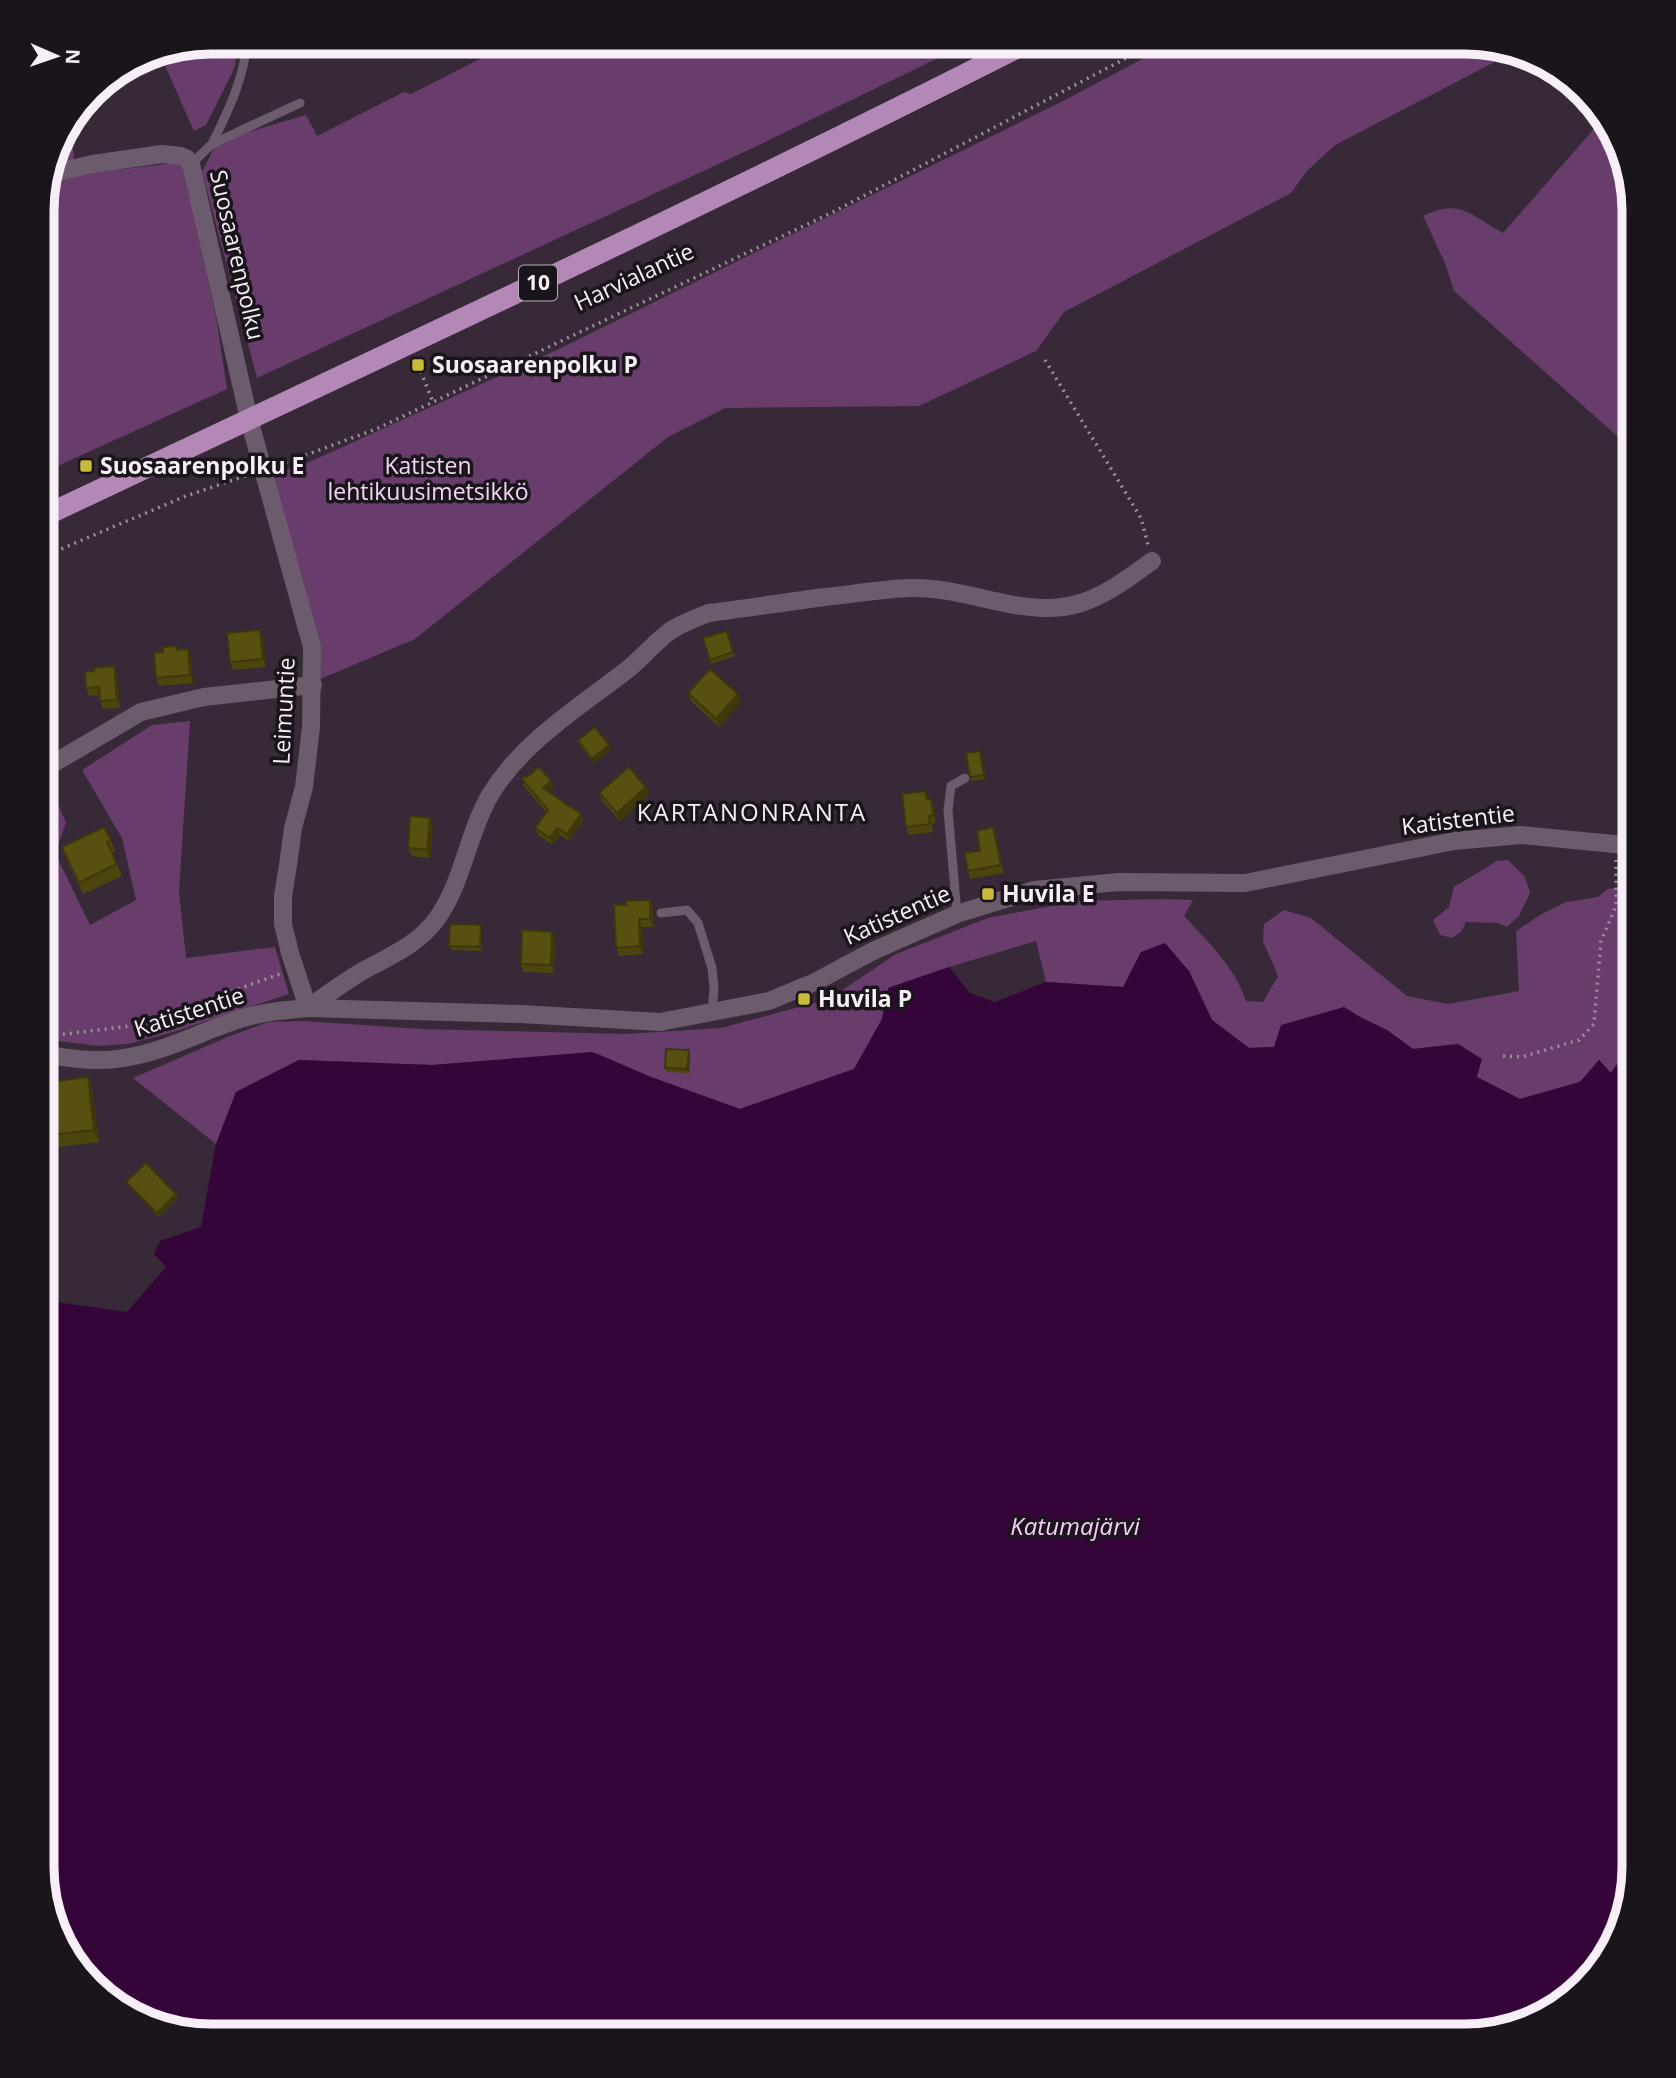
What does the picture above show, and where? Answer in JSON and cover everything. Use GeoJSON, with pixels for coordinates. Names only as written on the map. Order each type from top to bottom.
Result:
{"type":"FeatureCollection","features":[{"type":"Feature","properties":{"kind":"highway","name":"Harvialantie"},"geometry":{"type":"LineString","coordinates":[[55,511],[486,308],[896,110],[1004,55]]}},
{"type":"Feature","properties":{"kind":"street","name":"Suosaarenpolku"},"geometry":{"type":"LineString","coordinates":[[60,172],[162,154],[181,156],[189,160],[249,419]]}},
{"type":"Feature","properties":{"kind":"street","name":"Leimuntie"},"geometry":{"type":"LineString","coordinates":[[249,419],[312,647],[311,727],[304,787],[293,828],[283,924],[308,1008]]}},
{"type":"Feature","properties":{"kind":"street"},"geometry":{"type":"LineString","coordinates":[[308,1008],[363,971],[418,940],[438,918],[457,877],[471,835],[491,795],[508,771],[527,749],[639,660],[669,632],[688,620],[709,613],[913,588],[958,592],[1035,609],[1065,608],[1089,601],[1128,579],[1152,561]]}},
{"type":"Feature","properties":{"kind":"street"},"geometry":{"type":"LineString","coordinates":[[55,763],[141,712],[204,697],[313,685]]}},
{"type":"Feature","properties":{"kind":"street","name":"Katistentie"},"geometry":{"type":"LineString","coordinates":[[54,1056],[86,1060],[121,1059],[156,1051],[241,1019],[274,1011],[308,1008],[521,1014],[660,1022],[769,1001],[957,914],[1034,890],[1119,882],[1245,883],[1454,841],[1521,835],[1622,845]]}},
{"type":"Feature","properties":{"kind":"lane"},"geometry":{"type":"LineString","coordinates":[[212,144],[236,94],[245,54]]}},
{"type":"Feature","properties":{"kind":"lane"},"geometry":{"type":"LineString","coordinates":[[191,164],[212,144],[300,103]]}},
{"type":"Feature","properties":{"kind":"lane"},"geometry":{"type":"LineString","coordinates":[[957,914],[948,810],[951,786],[965,778]]}},
{"type":"Feature","properties":{"kind":"lane"},"geometry":{"type":"LineString","coordinates":[[661,913],[687,910],[698,923],[712,968],[712,1012]]}},
{"type":"Feature","properties":{"kind":"path","name":"Harvialantie"},"geometry":{"type":"LineString","coordinates":[[55,552],[186,496],[306,457],[376,429],[833,212],[1133,55]]}},
{"type":"Feature","properties":{"kind":"path"},"geometry":{"type":"LineString","coordinates":[[1045,360],[1141,518],[1152,561]]}},
{"type":"Feature","properties":{"kind":"path"},"geometry":{"type":"LineString","coordinates":[[418,365],[433,402]]}},
{"type":"Feature","properties":{"kind":"path"},"geometry":{"type":"LineString","coordinates":[[1503,1056],[1522,1057],[1579,1040],[1594,1024],[1601,941],[1616,906],[1622,865]]}},
{"type":"Feature","properties":{"kind":"path"},"geometry":{"type":"LineString","coordinates":[[54,1035],[130,1026],[157,1020],[295,969]]}},
{"type":"Feature","properties":{"kind":"green space"},"geometry":{"type":"Polygon","coordinates":[[[236,54],[235,67],[206,125],[194,131],[164,62],[191,56],[236,54]]]}},
{"type":"Feature","properties":{"kind":"green space"},"geometry":{"type":"Polygon","coordinates":[[[489,54],[945,55],[757,146],[257,378],[202,172],[214,148],[228,138],[306,115],[317,136],[404,92],[411,94],[489,54]]]}},
{"type":"Feature","properties":{"kind":"green space","name":"Katisten lehtikuusimetsikkö"},"geometry":{"type":"Polygon","coordinates":[[[1150,55],[1475,55],[1501,59],[1335,145],[1307,171],[1291,193],[1064,312],[1036,351],[919,406],[725,408],[668,437],[415,639],[318,680],[271,475],[307,463],[563,347],[1065,100],[1150,55]]]}},
{"type":"Feature","properties":{"kind":"green space"},"geometry":{"type":"Polygon","coordinates":[[[1596,126],[1606,142],[1616,170],[1622,211],[1622,440],[1454,291],[1445,263],[1423,216],[1436,211],[1456,209],[1473,215],[1503,233],[1596,126]]]}},
{"type":"Feature","properties":{"kind":"green space"},"geometry":{"type":"Polygon","coordinates":[[[72,139],[75,165],[61,167],[72,139]]]}},
{"type":"Feature","properties":{"kind":"green space"},"geometry":{"type":"Polygon","coordinates":[[[174,163],[184,167],[217,322],[227,389],[55,467],[57,180],[174,163]]]}},
{"type":"Feature","properties":{"kind":"green space"},"geometry":{"type":"Polygon","coordinates":[[[190,721],[179,892],[186,958],[275,947],[289,994],[128,1044],[98,1046],[54,1041],[55,796],[66,823],[55,853],[90,925],[136,900],[122,838],[82,770],[152,725],[190,721]]]}},
{"type":"Feature","properties":{"kind":"green space"},"geometry":{"type":"Polygon","coordinates":[[[1508,860],[1525,877],[1530,893],[1519,916],[1507,927],[1498,923],[1466,922],[1461,932],[1452,938],[1440,935],[1433,920],[1449,907],[1454,887],[1497,861],[1508,860]]]}},
{"type":"Feature","properties":{"kind":"green space"},"geometry":{"type":"Polygon","coordinates":[[[1622,887],[1622,1057],[1610,1073],[1599,1060],[1580,1082],[1520,1099],[1476,1077],[1458,1044],[1413,1049],[1387,1030],[1344,1007],[1274,1047],[1249,1048],[1212,1020],[1189,971],[1141,952],[1124,987],[1046,982],[1036,941],[889,988],[882,1019],[854,1069],[740,1109],[651,1077],[596,1053],[432,1065],[299,1060],[236,1092],[216,1144],[133,1078],[268,1022],[303,1021],[423,1029],[624,1034],[721,1028],[829,999],[896,954],[988,918],[1078,901],[1193,900],[1184,916],[1228,966],[1246,1001],[1263,1002],[1278,976],[1263,941],[1264,924],[1284,910],[1311,918],[1407,996],[1448,1004],[1519,991],[1516,931],[1566,902],[1598,897],[1607,889],[1622,887]]]}},
{"type":"Feature","properties":{"kind":"water","name":"Katumajärvi"},"geometry":{"type":"Polygon","coordinates":[[[1165,943],[1189,971],[1212,1020],[1249,1048],[1274,1047],[1281,1025],[1344,1007],[1387,1030],[1413,1049],[1458,1044],[1482,1059],[1477,1077],[1520,1099],[1580,1082],[1599,1060],[1611,1073],[1622,1058],[1622,1867],[1616,1908],[1606,1936],[1583,1970],[1568,1985],[1525,2012],[1506,2018],[1465,2024],[211,2024],[170,2018],[151,2012],[133,2003],[100,1978],[70,1936],[60,1908],[54,1867],[54,1302],[127,1312],[166,1267],[154,1254],[160,1241],[201,1227],[216,1144],[236,1092],[299,1060],[432,1065],[592,1052],[651,1077],[740,1109],[854,1069],[882,1019],[888,988],[949,967],[970,993],[995,1002],[1046,982],[1123,987],[1141,952],[1165,943]]]}},
{"type":"Feature","properties":{"kind":"building"},"geometry":{"type":"Polygon","coordinates":[[[260,630],[263,659],[230,662],[227,633],[260,630]]]}},
{"type":"Feature","properties":{"kind":"building"},"geometry":{"type":"Polygon","coordinates":[[[727,631],[733,652],[710,660],[703,638],[727,631]]]}},
{"type":"Feature","properties":{"kind":"building"},"geometry":{"type":"Polygon","coordinates":[[[177,646],[177,650],[188,649],[190,675],[156,678],[154,653],[163,652],[163,647],[177,646]]]}},
{"type":"Feature","properties":{"kind":"building"},"geometry":{"type":"Polygon","coordinates":[[[114,666],[117,700],[100,701],[99,687],[86,688],[85,672],[114,666]]]}},
{"type":"Feature","properties":{"kind":"building"},"geometry":{"type":"Polygon","coordinates":[[[710,669],[738,694],[716,719],[688,693],[710,669]]]}},
{"type":"Feature","properties":{"kind":"building"},"geometry":{"type":"Polygon","coordinates":[[[595,727],[609,745],[592,759],[578,740],[595,727]]]}},
{"type":"Feature","properties":{"kind":"building"},"geometry":{"type":"Polygon","coordinates":[[[980,751],[984,775],[970,777],[966,753],[980,751]]]}},
{"type":"Feature","properties":{"kind":"building"},"geometry":{"type":"Polygon","coordinates":[[[539,767],[551,781],[543,788],[581,814],[567,834],[557,828],[550,838],[535,828],[548,810],[522,779],[539,767]]]}},
{"type":"Feature","properties":{"kind":"building"},"geometry":{"type":"Polygon","coordinates":[[[629,767],[646,787],[617,813],[599,793],[629,767]]]}},
{"type":"Feature","properties":{"kind":"building"},"geometry":{"type":"Polygon","coordinates":[[[925,791],[927,799],[931,799],[933,815],[929,816],[930,824],[906,827],[902,794],[925,791]]]}},
{"type":"Feature","properties":{"kind":"building"},"geometry":{"type":"Polygon","coordinates":[[[410,816],[430,818],[427,850],[408,848],[410,816]]]}},
{"type":"Feature","properties":{"kind":"building"},"geometry":{"type":"Polygon","coordinates":[[[104,827],[111,840],[107,842],[117,864],[79,883],[62,847],[104,827]]]}},
{"type":"Feature","properties":{"kind":"building"},"geometry":{"type":"Polygon","coordinates":[[[993,827],[1001,865],[968,871],[965,853],[980,851],[977,831],[993,827]]]}},
{"type":"Feature","properties":{"kind":"building"},"geometry":{"type":"Polygon","coordinates":[[[650,900],[650,919],[639,919],[640,946],[616,948],[614,905],[626,905],[626,901],[650,900]]]}},
{"type":"Feature","properties":{"kind":"building"},"geometry":{"type":"Polygon","coordinates":[[[450,924],[481,925],[480,947],[449,946],[450,924]]]}},
{"type":"Feature","properties":{"kind":"building"},"geometry":{"type":"Polygon","coordinates":[[[522,930],[552,932],[551,965],[521,964],[522,930]]]}},
{"type":"Feature","properties":{"kind":"building"},"geometry":{"type":"Polygon","coordinates":[[[666,1049],[689,1050],[687,1069],[665,1068],[666,1049]]]}},
{"type":"Feature","properties":{"kind":"building"},"geometry":{"type":"Polygon","coordinates":[[[88,1077],[94,1130],[54,1135],[54,1081],[88,1077]]]}},
{"type":"Feature","properties":{"kind":"building"},"geometry":{"type":"Polygon","coordinates":[[[146,1163],[176,1194],[157,1213],[126,1182],[146,1163]]]}},
{"type":"Feature","properties":{"kind":"place","name":"Suosaarenpolku P"},"geometry":{"type":"Point","coordinates":[418,365]}},
{"type":"Feature","properties":{"kind":"place","name":"Suosaarenpolku E"},"geometry":{"type":"Point","coordinates":[86,466]}},
{"type":"Feature","properties":{"kind":"place","name":"Huvila E"},"geometry":{"type":"Point","coordinates":[988,894]}},
{"type":"Feature","properties":{"kind":"place","name":"Huvila P"},"geometry":{"type":"Point","coordinates":[804,999]}},
{"type":"Feature","properties":{"kind":"district","name":"KARTANONRANTA"},"geometry":{"type":"Point","coordinates":[752,813]}}]}
